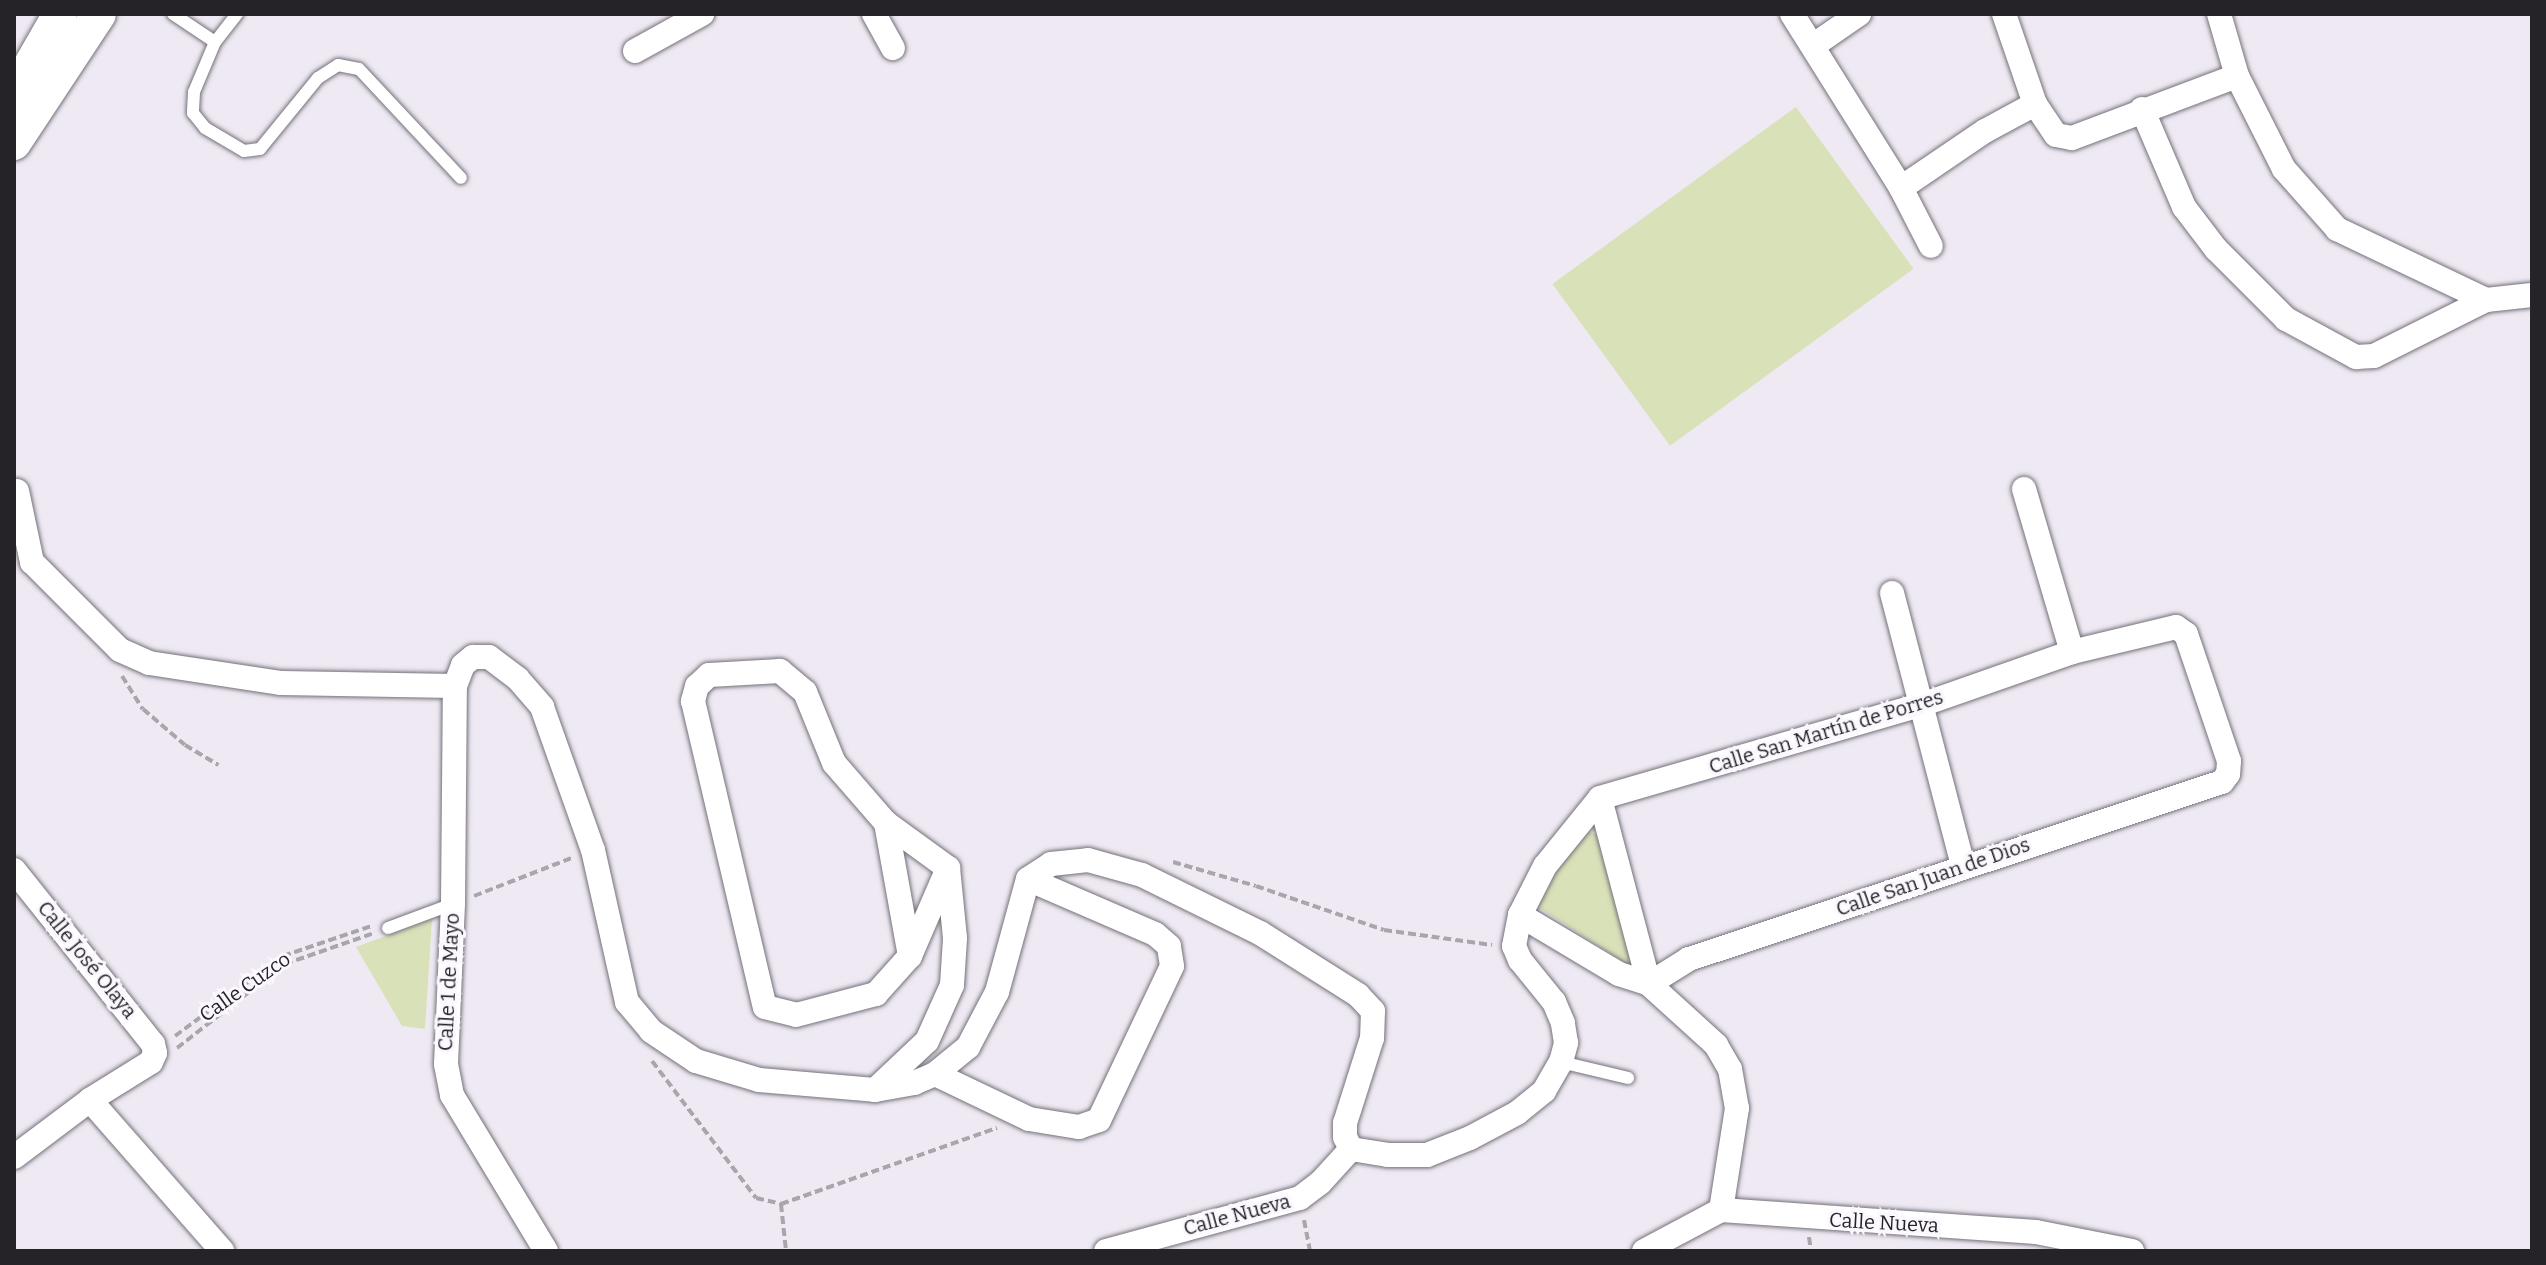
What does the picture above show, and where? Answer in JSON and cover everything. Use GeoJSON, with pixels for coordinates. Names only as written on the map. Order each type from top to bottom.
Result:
{"type":"FeatureCollection","features":[{"type":"Feature","properties":{"kind":"main road"},"geometry":{"type":"LineString","coordinates":[[14,94],[60,14]]}},
{"type":"Feature","properties":{"kind":"main road"},"geometry":{"type":"LineString","coordinates":[[14,143],[99,14]]}},
{"type":"Feature","properties":{"kind":"street"},"geometry":{"type":"LineString","coordinates":[[635,51],[702,14]]}},
{"type":"Feature","properties":{"kind":"street"},"geometry":{"type":"LineString","coordinates":[[874,14],[893,48]]}},
{"type":"Feature","properties":{"kind":"street"},"geometry":{"type":"LineString","coordinates":[[1792,14],[1901,188],[1931,246]]}},
{"type":"Feature","properties":{"kind":"street"},"geometry":{"type":"LineString","coordinates":[[1814,45],[1859,14]]}},
{"type":"Feature","properties":{"kind":"street"},"geometry":{"type":"LineString","coordinates":[[2004,14],[2035,104],[2056,135],[2063,138],[2072,138],[2142,109],[2237,76]]}},
{"type":"Feature","properties":{"kind":"street"},"geometry":{"type":"LineString","coordinates":[[2219,14],[2237,76],[2284,169],[2337,229],[2486,300]]}},
{"type":"Feature","properties":{"kind":"street"},"geometry":{"type":"LineString","coordinates":[[1901,188],[1985,131],[2035,104]]}},
{"type":"Feature","properties":{"kind":"street"},"geometry":{"type":"LineString","coordinates":[[2142,109],[2184,207],[2216,249],[2286,319],[2356,357],[2374,356],[2486,300],[2532,295]]}},
{"type":"Feature","properties":{"kind":"street"},"geometry":{"type":"LineString","coordinates":[[2024,489],[2072,652]]}},
{"type":"Feature","properties":{"kind":"street"},"geometry":{"type":"LineString","coordinates":[[17,491],[32,562],[120,650],[149,663],[281,683],[455,686],[463,665],[473,657],[489,657],[526,688],[542,707],[593,850],[627,1002],[651,1031],[696,1061],[759,1080],[875,1090],[914,1083],[935,1074],[968,1047],[997,992],[1028,879],[1051,864],[1088,860],[1142,875],[1260,933],[1358,995],[1373,1011],[1372,1038],[1345,1123],[1345,1137],[1351,1149],[1388,1155],[1427,1155],[1470,1138],[1517,1113],[1544,1091],[1561,1062],[1566,1043],[1563,1023],[1554,1002],[1520,960],[1514,946],[1520,915],[1545,866],[1600,798]]}},
{"type":"Feature","properties":{"kind":"street"},"geometry":{"type":"LineString","coordinates":[[1892,593],[1963,866]]}},
{"type":"Feature","properties":{"kind":"street","name":"Calle San Martín de Porres"},"geometry":{"type":"LineString","coordinates":[[1600,798],[1921,705],[2072,652],[2176,627],[2186,634],[2229,761],[2228,774],[2222,782]]}},
{"type":"Feature","properties":{"kind":"street"},"geometry":{"type":"LineString","coordinates":[[875,1090],[927,1041],[952,985],[955,938],[948,868],[886,823],[834,763],[805,692],[780,671],[709,675],[697,686],[693,701],[765,1007],[796,1015],[876,994],[910,956],[948,868]]}},
{"type":"Feature","properties":{"kind":"street","name":"Calle 1 de Mayo"},"geometry":{"type":"LineString","coordinates":[[455,686],[453,904],[446,1064],[452,1095],[546,1251]]}},
{"type":"Feature","properties":{"kind":"street","name":"Calle San Juan de Dios"},"geometry":{"type":"LineString","coordinates":[[1649,984],[1689,959],[2222,782]]}},
{"type":"Feature","properties":{"kind":"street"},"geometry":{"type":"LineString","coordinates":[[1600,798],[1649,984]]}},
{"type":"Feature","properties":{"kind":"street"},"geometry":{"type":"LineString","coordinates":[[886,823],[910,956]]}},
{"type":"Feature","properties":{"kind":"street","name":"Calle José Olaya"},"geometry":{"type":"LineString","coordinates":[[14,870],[153,1044],[155,1053]]}},
{"type":"Feature","properties":{"kind":"street"},"geometry":{"type":"LineString","coordinates":[[935,1074],[1029,1119],[1079,1127],[1099,1120],[1172,966],[1169,946],[1155,934],[1028,879]]}},
{"type":"Feature","properties":{"kind":"street"},"geometry":{"type":"LineString","coordinates":[[1520,915],[1619,974],[1649,984],[1716,1045],[1730,1069],[1737,1108],[1721,1210],[1644,1251]]}},
{"type":"Feature","properties":{"kind":"street"},"geometry":{"type":"LineString","coordinates":[[14,1157],[90,1100],[151,1062],[155,1053]]}},
{"type":"Feature","properties":{"kind":"street"},"geometry":{"type":"LineString","coordinates":[[90,1100],[222,1251]]}},
{"type":"Feature","properties":{"kind":"street","name":"Calle Nueva"},"geometry":{"type":"LineString","coordinates":[[1106,1251],[1300,1198],[1320,1183],[1351,1149]]}},
{"type":"Feature","properties":{"kind":"street","name":"Calle Nueva"},"geometry":{"type":"LineString","coordinates":[[1721,1210],[2036,1232],[2132,1251]]}},
{"type":"Feature","properties":{"kind":"lane"},"geometry":{"type":"LineString","coordinates":[[173,14],[215,42]]}},
{"type":"Feature","properties":{"kind":"lane"},"geometry":{"type":"LineString","coordinates":[[237,14],[215,42],[194,92],[193,113],[205,128],[244,151],[260,149],[318,78],[338,65],[359,69],[461,178]]}},
{"type":"Feature","properties":{"kind":"lane"},"geometry":{"type":"LineString","coordinates":[[388,928],[453,904]]}},
{"type":"Feature","properties":{"kind":"lane"},"geometry":{"type":"LineString","coordinates":[[1561,1062],[1628,1078]]}},
{"type":"Feature","properties":{"kind":"path"},"geometry":{"type":"LineString","coordinates":[[120,650],[122,679],[143,709],[185,745],[218,765]]}},
{"type":"Feature","properties":{"kind":"path"},"geometry":{"type":"LineString","coordinates":[[453,904],[593,850]]}},
{"type":"Feature","properties":{"kind":"path"},"geometry":{"type":"LineString","coordinates":[[1142,875],[1169,861],[1256,886],[1384,930],[1514,946]]}},
{"type":"Feature","properties":{"kind":"path","name":"Calle Cuzco"},"geometry":{"type":"LineString","coordinates":[[155,1053],[283,956],[378,924],[388,928]]}},
{"type":"Feature","properties":{"kind":"path","name":"Calle Cuzco"},"geometry":{"type":"LineString","coordinates":[[155,1053],[176,1049],[285,964],[388,928]]}},
{"type":"Feature","properties":{"kind":"path"},"geometry":{"type":"LineString","coordinates":[[663,1078],[756,1198],[781,1204],[976,1134]]}},
{"type":"Feature","properties":{"kind":"path"},"geometry":{"type":"LineString","coordinates":[[1300,1198],[1310,1251]]}},
{"type":"Feature","properties":{"kind":"path"},"geometry":{"type":"LineString","coordinates":[[781,1204],[786,1251]]}},
{"type":"Feature","properties":{"kind":"green space"},"geometry":{"type":"Polygon","coordinates":[[[1796,107],[1914,269],[1670,446],[1552,284],[1796,107]]]}},
{"type":"Feature","properties":{"kind":"green space"},"geometry":{"type":"Polygon","coordinates":[[[1587,831],[1597,835],[1633,959],[1627,964],[1538,907],[1537,897],[1587,831]]]}},
{"type":"Feature","properties":{"kind":"green space"},"geometry":{"type":"Polygon","coordinates":[[[432,919],[425,1029],[402,1026],[356,947],[432,919]]]}}]}
